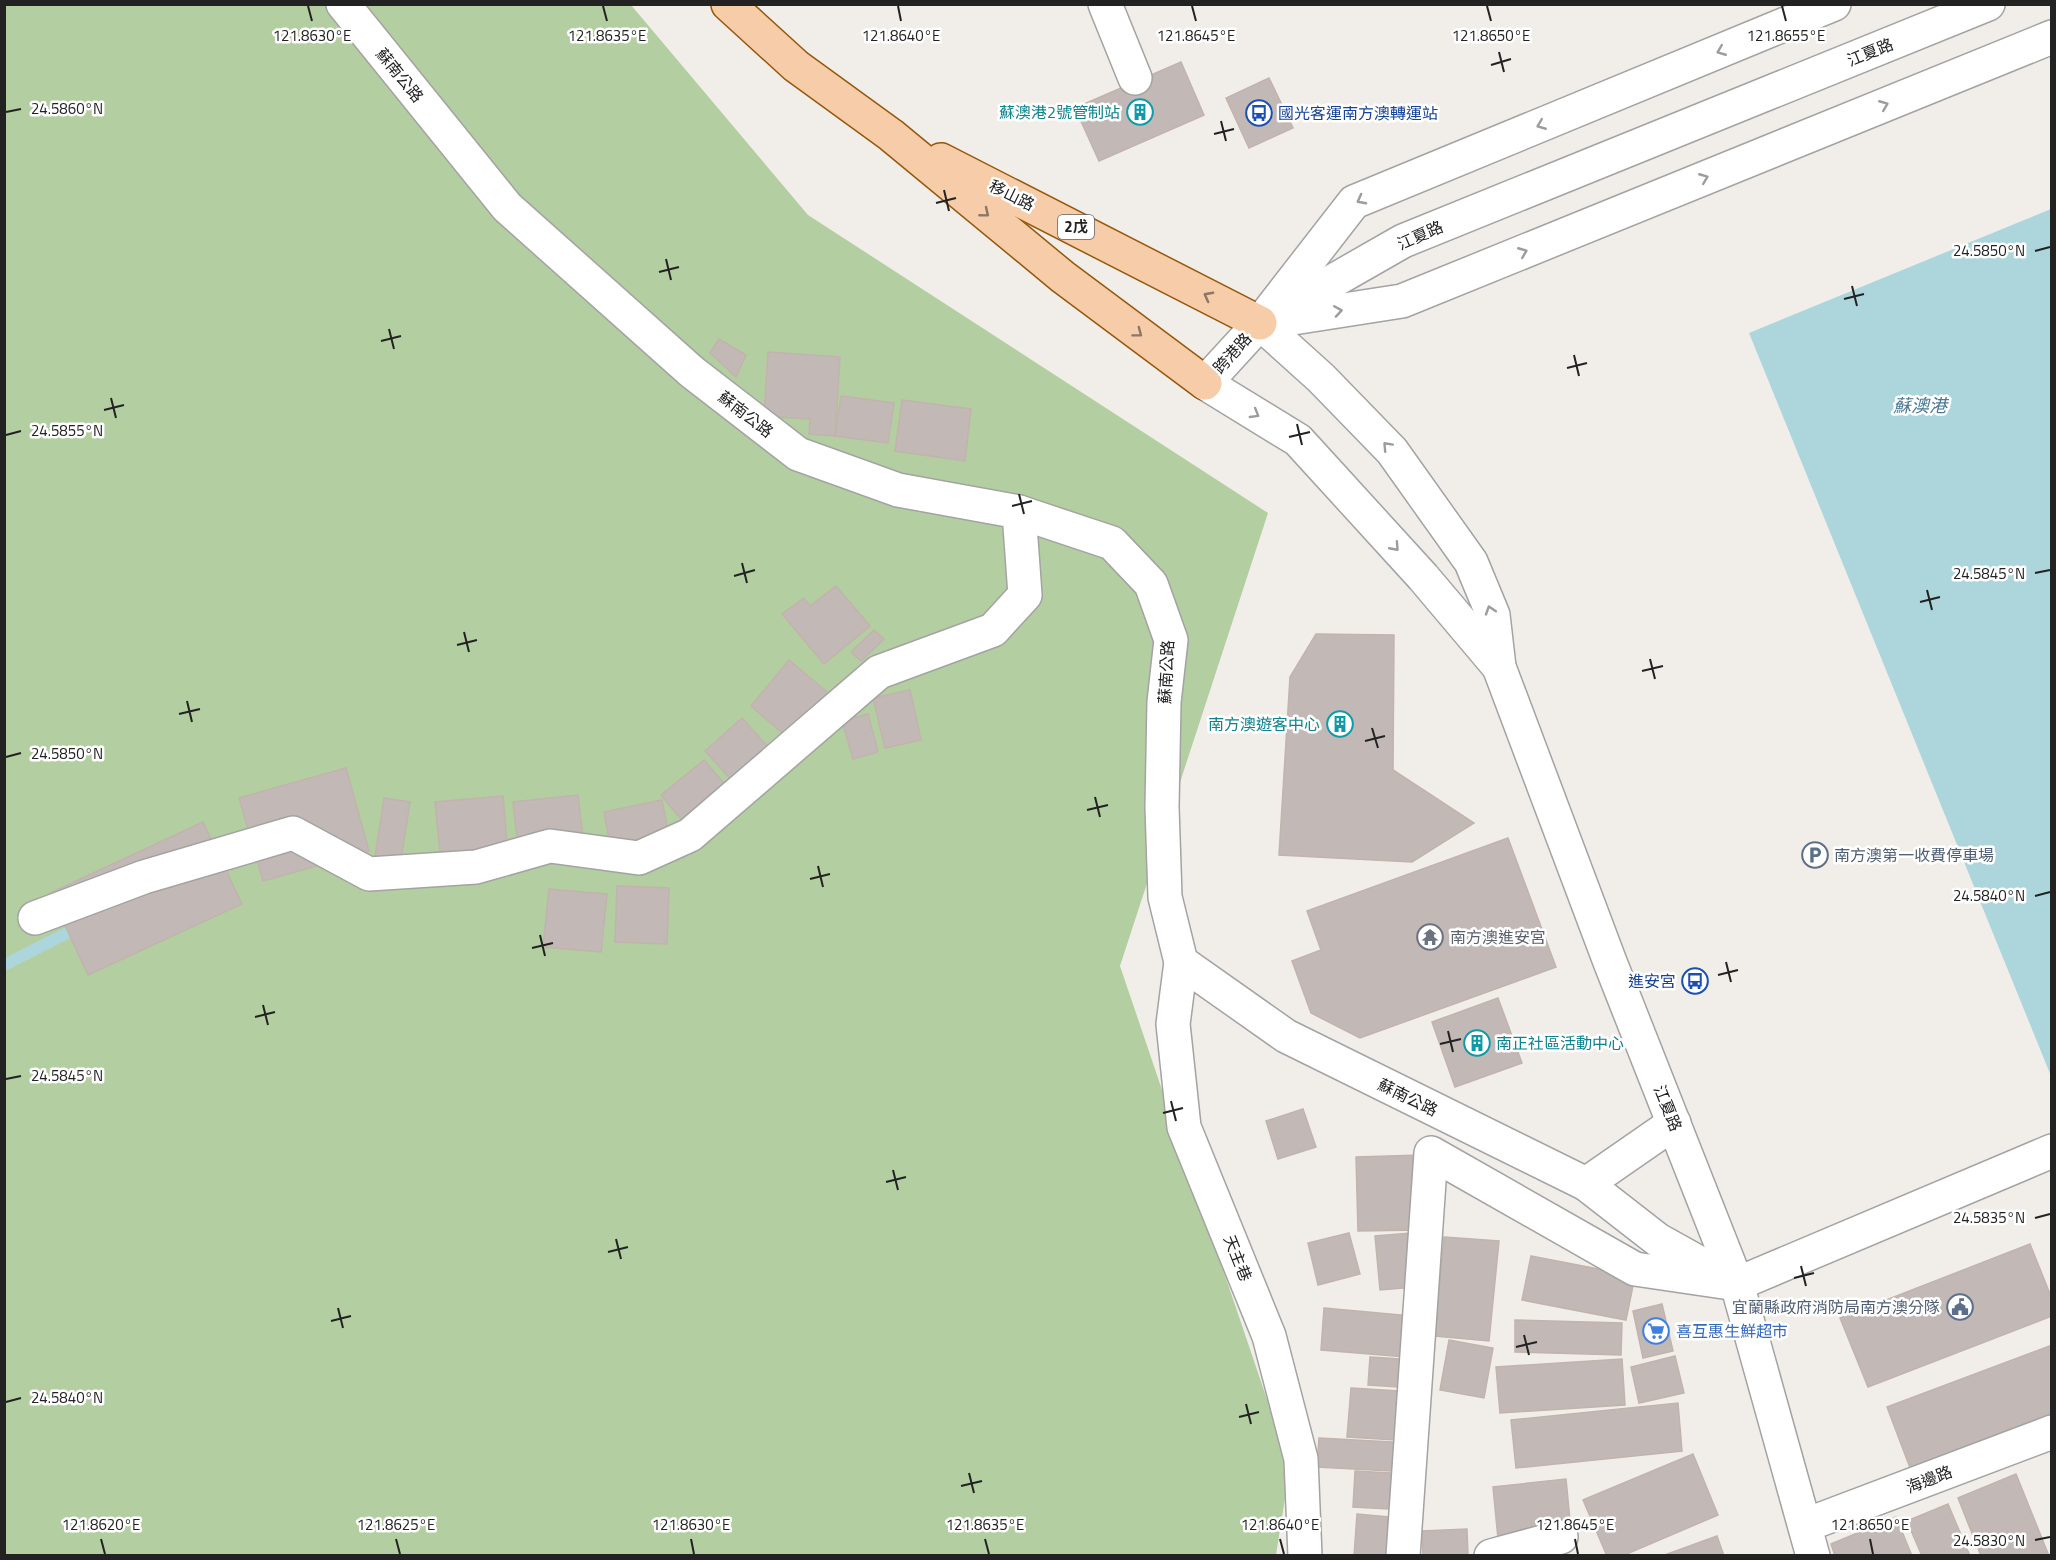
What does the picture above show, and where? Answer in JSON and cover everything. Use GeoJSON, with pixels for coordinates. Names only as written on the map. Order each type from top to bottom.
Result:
{"type":"FeatureCollection","features":[{"type":"Feature","properties":{"kind":"main road","name":"移山路"},"geometry":{"type":"LineString","coordinates":[[728,4],[796,66],[891,135],[1063,277],[1205,383]]}},
{"type":"Feature","properties":{"kind":"main road","name":"移山路"},"geometry":{"type":"LineString","coordinates":[[891,135],[1260,323]]}},
{"type":"Feature","properties":{"kind":"street","name":"蘇南公路"},"geometry":{"type":"LineString","coordinates":[[343,4],[507,207],[692,372],[798,454],[898,490],[1019,512],[1112,543],[1151,584],[1171,640],[1164,702],[1162,807],[1165,897],[1181,962],[1286,1036],[1586,1184],[1658,1240],[1737,1284]]}},
{"type":"Feature","properties":{"kind":"street"},"geometry":{"type":"LineString","coordinates":[[1105,4],[1135,78]]}},
{"type":"Feature","properties":{"kind":"street"},"geometry":{"type":"LineString","coordinates":[[1260,323],[1354,202],[1834,4]]}},
{"type":"Feature","properties":{"kind":"street","name":"江夏路"},"geometry":{"type":"LineString","coordinates":[[1809,1540],[1737,1284],[1499,667],[1493,615],[1471,562],[1392,451],[1321,378],[1260,323],[1403,241],[1988,4]]}},
{"type":"Feature","properties":{"kind":"street"},"geometry":{"type":"LineString","coordinates":[[1260,323],[1402,301],[2052,37]]}},
{"type":"Feature","properties":{"kind":"street","name":"跨港路"},"geometry":{"type":"LineString","coordinates":[[1205,383],[1260,323]]}},
{"type":"Feature","properties":{"kind":"street","name":"江夏路"},"geometry":{"type":"LineString","coordinates":[[1205,383],[1298,440],[1423,577],[1499,667]]}},
{"type":"Feature","properties":{"kind":"street"},"geometry":{"type":"LineString","coordinates":[[35,918],[144,878],[294,833],[369,874],[476,867],[550,846],[639,858],[690,835],[879,672],[993,630],[1025,595],[1019,512]]}},
{"type":"Feature","properties":{"kind":"street","name":"天主巷"},"geometry":{"type":"LineString","coordinates":[[1181,962],[1173,1024],[1184,1127],[1269,1336],[1301,1459],[1305,1556]]}},
{"type":"Feature","properties":{"kind":"street"},"geometry":{"type":"LineString","coordinates":[[1586,1184],[1674,1123]]}},
{"type":"Feature","properties":{"kind":"street"},"geometry":{"type":"LineString","coordinates":[[1403,1556],[1431,1153],[1635,1269],[1737,1284],[2052,1152]]}},
{"type":"Feature","properties":{"kind":"street","name":"海邊路"},"geometry":{"type":"LineString","coordinates":[[1809,1540],[2052,1432]]}},
{"type":"Feature","properties":{"kind":"street"},"geometry":{"type":"LineString","coordinates":[[1491,1556],[1561,1537]]}},
{"type":"Feature","properties":{"kind":"green space"},"geometry":{"type":"Polygon","coordinates":[[[5,5],[631,5],[808,215],[1268,513],[1120,966],[1290,1467],[1276,1555],[5,1556],[5,5]]]}},
{"type":"Feature","properties":{"kind":"water","name":"蘇澳港"},"geometry":{"type":"Polygon","coordinates":[[[2051,209],[2051,1076],[1749,333],[2051,209]]]}},
{"type":"Feature","properties":{"kind":"building","name":"蘇澳港2號管制站"},"geometry":{"type":"Polygon","coordinates":[[[1181,62],[1204,115],[1099,161],[1075,108],[1181,62]]]}},
{"type":"Feature","properties":{"kind":"building","name":"國光客運南方澳轉運站"},"geometry":{"type":"Polygon","coordinates":[[[1269,78],[1293,128],[1249,148],[1226,98],[1269,78]]]}},
{"type":"Feature","properties":{"kind":"building"},"geometry":{"type":"Polygon","coordinates":[[[719,339],[746,355],[736,377],[710,353],[719,339]]]}},
{"type":"Feature","properties":{"kind":"building"},"geometry":{"type":"Polygon","coordinates":[[[768,352],[840,357],[835,436],[809,434],[810,419],[764,416],[768,352]]]}},
{"type":"Feature","properties":{"kind":"building"},"geometry":{"type":"Polygon","coordinates":[[[841,396],[894,403],[888,443],[835,436],[841,396]]]}},
{"type":"Feature","properties":{"kind":"building"},"geometry":{"type":"Polygon","coordinates":[[[902,400],[971,409],[965,461],[895,451],[902,400]]]}},
{"type":"Feature","properties":{"kind":"building"},"geometry":{"type":"Polygon","coordinates":[[[836,586],[870,626],[824,664],[782,614],[804,598],[810,606],[836,586]]]}},
{"type":"Feature","properties":{"kind":"building"},"geometry":{"type":"Polygon","coordinates":[[[874,630],[884,639],[861,661],[851,652],[874,630]]]}},
{"type":"Feature","properties":{"kind":"building","name":"南方澳遊客中心"},"geometry":{"type":"Polygon","coordinates":[[[1316,634],[1394,635],[1393,770],[1474,823],[1412,862],[1279,855],[1290,677],[1316,634]]]}},
{"type":"Feature","properties":{"kind":"building"},"geometry":{"type":"Polygon","coordinates":[[[789,660],[833,697],[794,743],[751,706],[789,660]]]}},
{"type":"Feature","properties":{"kind":"building"},"geometry":{"type":"Polygon","coordinates":[[[910,690],[921,740],[885,748],[873,698],[910,690]]]}},
{"type":"Feature","properties":{"kind":"building"},"geometry":{"type":"Polygon","coordinates":[[[868,714],[878,752],[853,759],[842,721],[868,714]]]}},
{"type":"Feature","properties":{"kind":"building"},"geometry":{"type":"Polygon","coordinates":[[[742,718],[775,755],[739,788],[705,751],[742,718]]]}},
{"type":"Feature","properties":{"kind":"building"},"geometry":{"type":"Polygon","coordinates":[[[704,760],[739,801],[696,837],[661,795],[704,760]]]}},
{"type":"Feature","properties":{"kind":"building"},"geometry":{"type":"Polygon","coordinates":[[[346,768],[369,851],[263,881],[239,798],[346,768]]]}},
{"type":"Feature","properties":{"kind":"building"},"geometry":{"type":"Polygon","coordinates":[[[578,795],[585,856],[520,864],[513,802],[578,795]]]}},
{"type":"Feature","properties":{"kind":"building"},"geometry":{"type":"Polygon","coordinates":[[[503,796],[509,866],[442,872],[435,802],[503,796]]]}},
{"type":"Feature","properties":{"kind":"building"},"geometry":{"type":"Polygon","coordinates":[[[384,798],[410,802],[401,860],[375,857],[384,798]]]}},
{"type":"Feature","properties":{"kind":"building"},"geometry":{"type":"Polygon","coordinates":[[[662,800],[671,848],[613,860],[604,812],[662,800]]]}},
{"type":"Feature","properties":{"kind":"building"},"geometry":{"type":"Polygon","coordinates":[[[203,822],[242,904],[88,975],[50,893],[203,822]]]}},
{"type":"Feature","properties":{"kind":"building","name":"南方澳進安宮"},"geometry":{"type":"Polygon","coordinates":[[[1508,838],[1556,967],[1360,1038],[1311,1013],[1292,961],[1321,950],[1307,911],[1508,838]]]}},
{"type":"Feature","properties":{"kind":"building"},"geometry":{"type":"Polygon","coordinates":[[[617,886],[669,888],[667,944],[615,942],[617,886]]]}},
{"type":"Feature","properties":{"kind":"building"},"geometry":{"type":"Polygon","coordinates":[[[549,889],[607,894],[601,952],[543,947],[549,889]]]}},
{"type":"Feature","properties":{"kind":"building","name":"南正社區活動中心"},"geometry":{"type":"Polygon","coordinates":[[[1498,998],[1522,1063],[1455,1087],[1432,1022],[1498,998]]]}},
{"type":"Feature","properties":{"kind":"building"},"geometry":{"type":"Polygon","coordinates":[[[1303,1109],[1316,1147],[1278,1159],[1266,1121],[1303,1109]]]}},
{"type":"Feature","properties":{"kind":"building"},"geometry":{"type":"Polygon","coordinates":[[[1421,1155],[1423,1230],[1358,1231],[1356,1157],[1421,1155]]]}},
{"type":"Feature","properties":{"kind":"building"},"geometry":{"type":"Polygon","coordinates":[[[1423,1232],[1427,1286],[1380,1290],[1375,1236],[1423,1232]]]}},
{"type":"Feature","properties":{"kind":"building"},"geometry":{"type":"Polygon","coordinates":[[[1349,1233],[1360,1274],[1318,1285],[1308,1243],[1349,1233]]]}},
{"type":"Feature","properties":{"kind":"building"},"geometry":{"type":"Polygon","coordinates":[[[1444,1237],[1499,1241],[1489,1341],[1435,1336],[1444,1237]]]}},
{"type":"Feature","properties":{"kind":"building","name":"宜蘭縣政府消防局南方澳分隊"},"geometry":{"type":"Polygon","coordinates":[[[2030,1244],[2052,1299],[2052,1316],[1868,1387],[1840,1318],[2030,1244]]]}},
{"type":"Feature","properties":{"kind":"building"},"geometry":{"type":"Polygon","coordinates":[[[1531,1256],[1635,1276],[1626,1320],[1522,1300],[1531,1256]]]}},
{"type":"Feature","properties":{"kind":"building"},"geometry":{"type":"Polygon","coordinates":[[[1662,1304],[1673,1351],[1643,1358],[1633,1311],[1662,1304]]]}},
{"type":"Feature","properties":{"kind":"building"},"geometry":{"type":"Polygon","coordinates":[[[1324,1308],[1422,1317],[1418,1358],[1321,1350],[1324,1308]]]}},
{"type":"Feature","properties":{"kind":"building"},"geometry":{"type":"Polygon","coordinates":[[[1515,1320],[1622,1323],[1621,1355],[1515,1352],[1515,1320]]]}},
{"type":"Feature","properties":{"kind":"building"},"geometry":{"type":"Polygon","coordinates":[[[1449,1340],[1493,1348],[1484,1398],[1440,1390],[1449,1340]]]}},
{"type":"Feature","properties":{"kind":"building"},"geometry":{"type":"Polygon","coordinates":[[[2052,1345],[2052,1419],[1912,1473],[1887,1407],[2052,1345]]]}},
{"type":"Feature","properties":{"kind":"building"},"geometry":{"type":"Polygon","coordinates":[[[1675,1356],[1684,1393],[1639,1403],[1631,1367],[1675,1356]]]}},
{"type":"Feature","properties":{"kind":"building"},"geometry":{"type":"Polygon","coordinates":[[[1370,1357],[1416,1360],[1414,1388],[1368,1385],[1370,1357]]]}},
{"type":"Feature","properties":{"kind":"building"},"geometry":{"type":"Polygon","coordinates":[[[1622,1359],[1625,1405],[1500,1413],[1496,1367],[1622,1359]]]}},
{"type":"Feature","properties":{"kind":"building"},"geometry":{"type":"Polygon","coordinates":[[[1351,1388],[1415,1392],[1412,1441],[1347,1437],[1351,1388]]]}},
{"type":"Feature","properties":{"kind":"building"},"geometry":{"type":"Polygon","coordinates":[[[1678,1403],[1682,1451],[1516,1468],[1511,1420],[1678,1403]]]}},
{"type":"Feature","properties":{"kind":"building"},"geometry":{"type":"Polygon","coordinates":[[[1319,1438],[1410,1443],[1409,1472],[1317,1467],[1319,1438]]]}},
{"type":"Feature","properties":{"kind":"building"},"geometry":{"type":"Polygon","coordinates":[[[1693,1454],[1718,1515],[1622,1556],[1607,1556],[1583,1500],[1693,1454]]]}},
{"type":"Feature","properties":{"kind":"building"},"geometry":{"type":"Polygon","coordinates":[[[1355,1471],[1409,1474],[1407,1510],[1353,1507],[1355,1471]]]}},
{"type":"Feature","properties":{"kind":"building"},"geometry":{"type":"Polygon","coordinates":[[[2016,1474],[2049,1556],[1981,1556],[1958,1498],[2016,1474]]]}},
{"type":"Feature","properties":{"kind":"building"},"geometry":{"type":"Polygon","coordinates":[[[1566,1479],[1572,1541],[1499,1549],[1493,1487],[1566,1479]]]}},
{"type":"Feature","properties":{"kind":"building"},"geometry":{"type":"Polygon","coordinates":[[[1948,1504],[1970,1556],[1922,1556],[1907,1521],[1948,1504]]]}},
{"type":"Feature","properties":{"kind":"building"},"geometry":{"type":"Polygon","coordinates":[[[1357,1514],[1400,1518],[1397,1556],[1354,1556],[1357,1514]]]}},
{"type":"Feature","properties":{"kind":"building"},"geometry":{"type":"Polygon","coordinates":[[[1896,1517],[1912,1556],[1835,1556],[1831,1544],[1896,1517]]]}},
{"type":"Feature","properties":{"kind":"building"},"geometry":{"type":"Polygon","coordinates":[[[1467,1529],[1468,1556],[1423,1556],[1422,1531],[1467,1529]]]}},
{"type":"Feature","properties":{"kind":"building"},"geometry":{"type":"Polygon","coordinates":[[[1717,1536],[1724,1556],[1662,1556],[1717,1536]]]}},
{"type":"Feature","properties":{"kind":"waterway"},"geometry":{"type":"LineString","coordinates":[[4,965],[81,926]]}},
{"type":"Feature","properties":{"kind":"place","name":"蘇澳港2號管制站"},"geometry":{"type":"Point","coordinates":[1140,112]}},
{"type":"Feature","properties":{"kind":"place","name":"國光客運南方澳轉運站"},"geometry":{"type":"Point","coordinates":[1259,113]}},
{"type":"Feature","properties":{"kind":"place","name":"南方澳遊客中心"},"geometry":{"type":"Point","coordinates":[1340,724]}},
{"type":"Feature","properties":{"kind":"place","name":"南方澳第一收費停車場"},"geometry":{"type":"Point","coordinates":[1815,855]}},
{"type":"Feature","properties":{"kind":"place","name":"南方澳進安宮"},"geometry":{"type":"Point","coordinates":[1430,937]}},
{"type":"Feature","properties":{"kind":"place","name":"進安宮"},"geometry":{"type":"Point","coordinates":[1695,981]}},
{"type":"Feature","properties":{"kind":"place","name":"南正社區活動中心"},"geometry":{"type":"Point","coordinates":[1477,1043]}},
{"type":"Feature","properties":{"kind":"place","name":"宜蘭縣政府消防局南方澳分隊"},"geometry":{"type":"Point","coordinates":[1960,1307]}},
{"type":"Feature","properties":{"kind":"place","name":"喜互惠生鮮超市"},"geometry":{"type":"Point","coordinates":[1656,1331]}}]}
